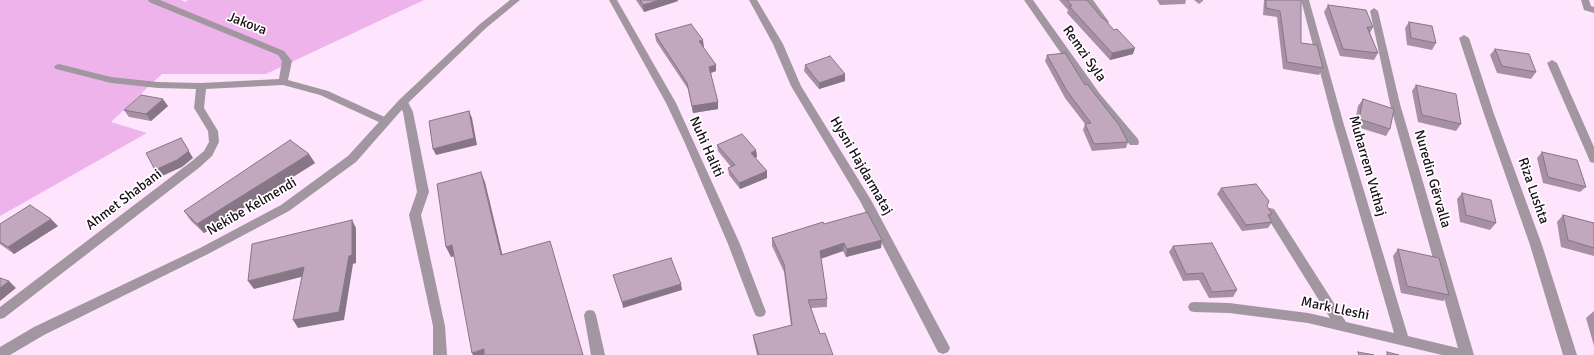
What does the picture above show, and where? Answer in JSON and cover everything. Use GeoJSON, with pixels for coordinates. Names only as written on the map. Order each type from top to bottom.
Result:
{"type":"FeatureCollection","features":[{"type":"Feature","properties":{"kind":"street","name":"Jakova"},"geometry":{"type":"LineString","coordinates":[[152,0],[281,53],[287,61],[283,82]]}},
{"type":"Feature","properties":{"kind":"street","name":"Nekibe Kelmendi"},"geometry":{"type":"LineString","coordinates":[[0,354],[39,331],[204,251],[285,208],[352,159],[403,102],[482,26],[516,0]]}},
{"type":"Feature","properties":{"kind":"street","name":"Nuhi Haliti"},"geometry":{"type":"LineString","coordinates":[[613,0],[671,103],[734,244],[760,312]]}},
{"type":"Feature","properties":{"kind":"street","name":"Hysni Hajdarmataj"},"geometry":{"type":"LineString","coordinates":[[753,0],[764,18],[796,86],[865,200],[943,348]]}},
{"type":"Feature","properties":{"kind":"street","name":"Remzi Syla"},"geometry":{"type":"LineString","coordinates":[[1028,0],[1096,96],[1134,142]]}},
{"type":"Feature","properties":{"kind":"street"},"geometry":{"type":"LineString","coordinates":[[1090,0],[1104,22]]}},
{"type":"Feature","properties":{"kind":"street","name":"Muharrem Vuthaj"},"geometry":{"type":"LineString","coordinates":[[1305,0],[1403,340]]}},
{"type":"Feature","properties":{"kind":"street"},"geometry":{"type":"LineString","coordinates":[[1585,0],[1587,8],[1594,10]]}},
{"type":"Feature","properties":{"kind":"street","name":"Nuredin Gërvalla"},"geometry":{"type":"LineString","coordinates":[[1374,11],[1399,117],[1467,355]]}},
{"type":"Feature","properties":{"kind":"street","name":"Riza Lushta"},"geometry":{"type":"LineString","coordinates":[[1464,38],[1489,114],[1536,244],[1570,355]]}},
{"type":"Feature","properties":{"kind":"street"},"geometry":{"type":"LineString","coordinates":[[1552,63],[1594,159]]}},
{"type":"Feature","properties":{"kind":"street"},"geometry":{"type":"LineString","coordinates":[[59,67],[111,80],[158,85],[201,86],[283,82],[324,93],[356,110],[385,121]]}},
{"type":"Feature","properties":{"kind":"street","name":"Ahmet Shabani"},"geometry":{"type":"LineString","coordinates":[[0,314],[196,164],[208,153],[214,142],[213,131],[200,108],[201,86]]}},
{"type":"Feature","properties":{"kind":"street"},"geometry":{"type":"LineString","coordinates":[[403,102],[408,112],[423,192],[415,215],[439,326],[440,355]]}},
{"type":"Feature","properties":{"kind":"street"},"geometry":{"type":"LineString","coordinates":[[1270,212],[1342,326]]}},
{"type":"Feature","properties":{"kind":"street","name":"Mark Lleshi"},"geometry":{"type":"LineString","coordinates":[[1194,307],[1229,308],[1263,312],[1342,326],[1467,355]]}},
{"type":"Feature","properties":{"kind":"street"},"geometry":{"type":"LineString","coordinates":[[590,315],[598,355]]}},
{"type":"Feature","properties":{"kind":"shaded area"},"geometry":{"type":"Polygon","coordinates":[[[0,0],[181,0],[185,2],[188,0],[424,0],[266,74],[162,74],[111,122],[147,133],[0,216],[0,0]]]}},
{"type":"Feature","properties":{"kind":"building"},"geometry":{"type":"Polygon","coordinates":[[[640,0],[660,0],[643,5],[640,0]]]}},
{"type":"Feature","properties":{"kind":"building"},"geometry":{"type":"Polygon","coordinates":[[[1067,0],[1087,0],[1114,30],[1117,29],[1135,48],[1112,53],[1069,6],[1072,6],[1067,0]]]}},
{"type":"Feature","properties":{"kind":"building"},"geometry":{"type":"Polygon","coordinates":[[[1266,0],[1301,0],[1301,43],[1317,45],[1323,68],[1287,62],[1280,11],[1266,8],[1266,0]]]}},
{"type":"Feature","properties":{"kind":"building"},"geometry":{"type":"Polygon","coordinates":[[[1328,5],[1366,10],[1373,27],[1367,27],[1378,53],[1343,49],[1328,5]]]}},
{"type":"Feature","properties":{"kind":"building"},"geometry":{"type":"Polygon","coordinates":[[[1409,22],[1432,26],[1436,43],[1411,38],[1409,22]]]}},
{"type":"Feature","properties":{"kind":"building"},"geometry":{"type":"Polygon","coordinates":[[[691,24],[703,40],[699,41],[716,65],[709,67],[718,102],[692,106],[687,83],[655,34],[691,24]]]}},
{"type":"Feature","properties":{"kind":"building"},"geometry":{"type":"Polygon","coordinates":[[[1495,49],[1529,54],[1536,72],[1502,66],[1495,49]]]}},
{"type":"Feature","properties":{"kind":"building"},"geometry":{"type":"Polygon","coordinates":[[[1065,53],[1085,85],[1087,84],[1119,125],[1128,142],[1094,144],[1085,124],[1091,123],[1067,91],[1047,55],[1065,53]]]}},
{"type":"Feature","properties":{"kind":"building"},"geometry":{"type":"Polygon","coordinates":[[[830,56],[845,74],[819,83],[805,65],[830,56]]]}},
{"type":"Feature","properties":{"kind":"building"},"geometry":{"type":"Polygon","coordinates":[[[1416,85],[1456,94],[1461,124],[1422,115],[1416,85]]]}},
{"type":"Feature","properties":{"kind":"building"},"geometry":{"type":"Polygon","coordinates":[[[141,95],[163,99],[146,114],[124,110],[141,95]]]}},
{"type":"Feature","properties":{"kind":"building"},"geometry":{"type":"Polygon","coordinates":[[[1363,99],[1394,109],[1390,129],[1359,119],[1363,99]]]}},
{"type":"Feature","properties":{"kind":"building"},"geometry":{"type":"Polygon","coordinates":[[[469,111],[474,138],[433,149],[429,121],[469,111]]]}},
{"type":"Feature","properties":{"kind":"building"},"geometry":{"type":"Polygon","coordinates":[[[742,134],[756,150],[751,153],[767,171],[739,183],[728,168],[735,165],[717,145],[742,134]]]}},
{"type":"Feature","properties":{"kind":"building"},"geometry":{"type":"Polygon","coordinates":[[[181,138],[189,151],[177,160],[155,170],[146,153],[181,138]]]}},
{"type":"Feature","properties":{"kind":"building"},"geometry":{"type":"Polygon","coordinates":[[[290,140],[309,154],[197,224],[184,211],[290,140]]]}},
{"type":"Feature","properties":{"kind":"building"},"geometry":{"type":"Polygon","coordinates":[[[1542,152],[1577,160],[1586,187],[1548,177],[1542,152]]]}},
{"type":"Feature","properties":{"kind":"building"},"geometry":{"type":"Polygon","coordinates":[[[481,172],[501,255],[550,241],[583,355],[484,355],[484,349],[472,353],[452,245],[446,247],[437,184],[481,172]]]}},
{"type":"Feature","properties":{"kind":"building"},"geometry":{"type":"Polygon","coordinates":[[[1256,184],[1269,201],[1267,206],[1272,214],[1268,215],[1272,222],[1246,225],[1221,188],[1256,184]]]}},
{"type":"Feature","properties":{"kind":"building"},"geometry":{"type":"Polygon","coordinates":[[[1462,193],[1491,200],[1496,223],[1466,215],[1462,193]]]}},
{"type":"Feature","properties":{"kind":"building"},"geometry":{"type":"Polygon","coordinates":[[[30,205],[51,219],[8,247],[0,242],[0,224],[30,205]]]}},
{"type":"Feature","properties":{"kind":"building"},"geometry":{"type":"Polygon","coordinates":[[[867,212],[882,240],[847,249],[844,243],[820,251],[827,299],[808,300],[820,334],[825,333],[833,355],[759,355],[753,335],[792,325],[784,264],[772,238],[823,222],[824,224],[867,212]]]}},
{"type":"Feature","properties":{"kind":"building"},"geometry":{"type":"Polygon","coordinates":[[[1563,215],[1594,223],[1594,248],[1568,240],[1563,215]]]}},
{"type":"Feature","properties":{"kind":"building"},"geometry":{"type":"Polygon","coordinates":[[[352,220],[352,255],[349,256],[339,312],[293,320],[304,267],[248,281],[252,244],[352,220]]]}},
{"type":"Feature","properties":{"kind":"building"},"geometry":{"type":"Polygon","coordinates":[[[1212,243],[1237,290],[1212,292],[1203,273],[1186,274],[1173,246],[1212,243]]]}},
{"type":"Feature","properties":{"kind":"building"},"geometry":{"type":"Polygon","coordinates":[[[1398,249],[1439,258],[1449,295],[1407,286],[1398,249]]]}},
{"type":"Feature","properties":{"kind":"building"},"geometry":{"type":"Polygon","coordinates":[[[671,258],[681,284],[622,302],[613,275],[671,258]]]}},
{"type":"Feature","properties":{"kind":"building"},"geometry":{"type":"Polygon","coordinates":[[[0,278],[9,281],[0,288],[0,278]]]}},
{"type":"Feature","properties":{"kind":"building"},"geometry":{"type":"Polygon","coordinates":[[[1358,352],[1374,355],[1359,355],[1358,352]]]}},
{"type":"Feature","properties":{"kind":"building"},"geometry":{"type":"Polygon","coordinates":[[[1387,352],[1399,355],[1387,355],[1387,352]]]}}]}
